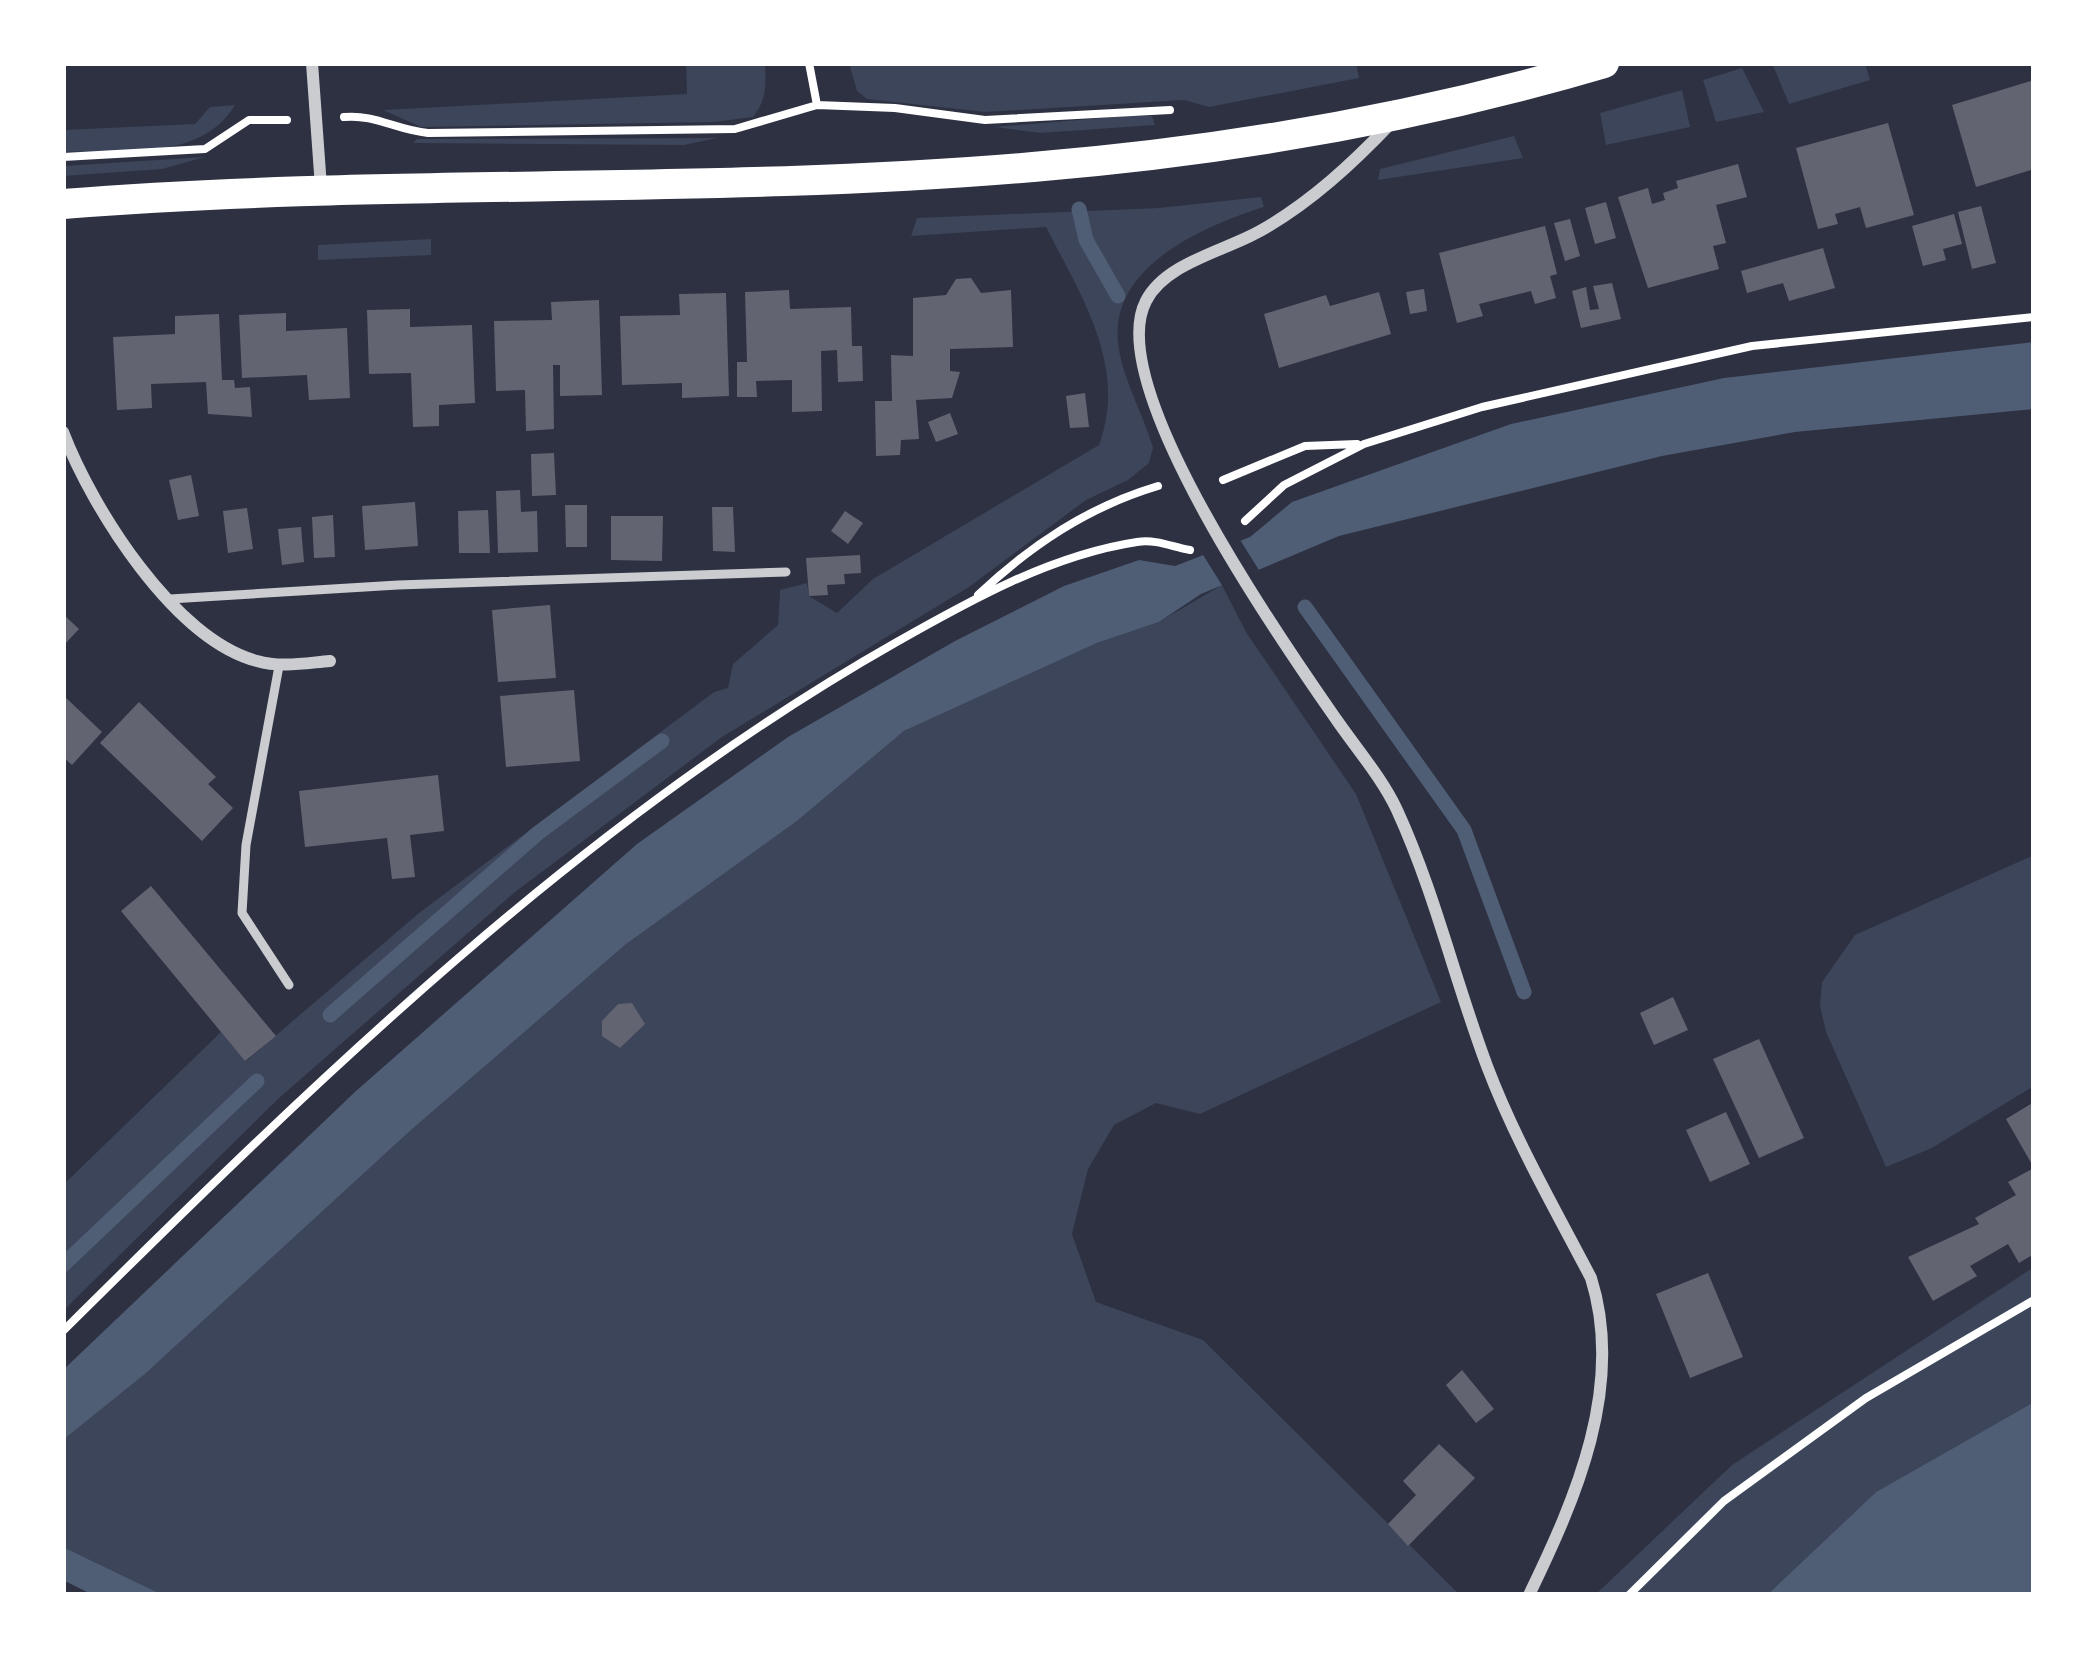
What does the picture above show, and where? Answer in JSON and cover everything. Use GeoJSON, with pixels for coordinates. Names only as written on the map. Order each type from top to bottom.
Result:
{"type":"FeatureCollection","features":[{"type":"Feature","properties":{"kind":"main road"},"geometry":{"type":"LineString","coordinates":[[63,204],[1031,167],[1248,143],[1397,116],[1604,63]]}},
{"type":"Feature","properties":{"kind":"street"},"geometry":{"type":"LineString","coordinates":[[311,63],[321,193]]}},
{"type":"Feature","properties":{"kind":"street"},"geometry":{"type":"LineString","coordinates":[[1397,116],[1333,179],[1262,230],[1161,281],[1145,302],[1136,333],[1140,363],[1204,512],[1268,621],[1395,806],[1438,914],[1496,1087],[1591,1278],[1601,1312],[1602,1382],[1586,1455],[1560,1531],[1528,1595]]}},
{"type":"Feature","properties":{"kind":"street"},"geometry":{"type":"LineString","coordinates":[[63,432],[102,511],[170,599],[232,650],[279,666],[331,661]]}},
{"type":"Feature","properties":{"kind":"lane"},"geometry":{"type":"LineString","coordinates":[[170,599],[398,585],[786,572]]}},
{"type":"Feature","properties":{"kind":"lane"},"geometry":{"type":"LineString","coordinates":[[279,666],[246,845],[242,913],[289,985]]}},
{"type":"Feature","properties":{"kind":"path"},"geometry":{"type":"LineString","coordinates":[[809,63],[817,105]]}},
{"type":"Feature","properties":{"kind":"path"},"geometry":{"type":"LineString","coordinates":[[372,115],[396,130],[428,133],[735,129],[817,105],[896,108],[986,120],[1163,107]]}},
{"type":"Feature","properties":{"kind":"path"},"geometry":{"type":"LineString","coordinates":[[63,158],[205,149],[249,120]]}},
{"type":"Feature","properties":{"kind":"path"},"geometry":{"type":"LineString","coordinates":[[1226,531],[1284,485],[1364,444],[1482,407],[1752,346],[2034,317]]}},
{"type":"Feature","properties":{"kind":"path"},"geometry":{"type":"LineString","coordinates":[[63,1331],[289,1114],[551,884],[734,744],[844,672],[974,598],[1037,572],[1138,542],[1163,541],[1187,551],[1206,541]]}},
{"type":"Feature","properties":{"kind":"path"},"geometry":{"type":"LineString","coordinates":[[1629,1595],[1724,1501],[1867,1398],[2034,1300]]}},
{"type":"Feature","properties":{"kind":"shaded area"},"geometry":{"type":"Polygon","coordinates":[[[686,63],[765,63],[765,92],[753,117],[714,122],[421,127],[383,110],[687,94],[686,63]]]}},
{"type":"Feature","properties":{"kind":"shaded area"},"geometry":{"type":"Polygon","coordinates":[[[849,63],[1356,63],[1359,78],[1209,107],[1184,100],[985,112],[867,99],[857,91],[849,63]]]}},
{"type":"Feature","properties":{"kind":"shaded area"},"geometry":{"type":"Polygon","coordinates":[[[1772,63],[1865,63],[1870,80],[1789,104],[1772,63]]]}},
{"type":"Feature","properties":{"kind":"shaded area"},"geometry":{"type":"Polygon","coordinates":[[[1742,68],[1764,112],[1716,122],[1703,80],[1742,68]]]}},
{"type":"Feature","properties":{"kind":"shaded area"},"geometry":{"type":"Polygon","coordinates":[[[1682,90],[1690,127],[1606,145],[1600,113],[1682,90]]]}},
{"type":"Feature","properties":{"kind":"shaded area"},"geometry":{"type":"Polygon","coordinates":[[[235,105],[202,136],[181,144],[134,151],[63,152],[63,130],[195,124],[210,107],[235,105]]]}},
{"type":"Feature","properties":{"kind":"shaded area"},"geometry":{"type":"Polygon","coordinates":[[[1152,116],[1155,125],[1040,133],[995,127],[1152,116]]]}},
{"type":"Feature","properties":{"kind":"shaded area"},"geometry":{"type":"Polygon","coordinates":[[[1514,136],[1523,158],[1378,180],[1380,169],[1514,136]]]}},
{"type":"Feature","properties":{"kind":"shaded area"},"geometry":{"type":"Polygon","coordinates":[[[717,138],[684,145],[413,143],[417,139],[717,138]]]}},
{"type":"Feature","properties":{"kind":"shaded area"},"geometry":{"type":"Polygon","coordinates":[[[205,157],[162,169],[63,176],[63,166],[205,157]]]}},
{"type":"Feature","properties":{"kind":"shaded area"},"geometry":{"type":"Polygon","coordinates":[[[1261,197],[1264,207],[1191,237],[1146,270],[1129,291],[1120,315],[1118,342],[1153,448],[1149,463],[1128,480],[1086,500],[969,587],[722,737],[515,892],[278,1099],[63,1311],[63,1185],[221,1032],[246,1061],[419,913],[714,692],[728,688],[733,664],[778,625],[780,590],[807,583],[809,596],[837,613],[873,579],[1099,445],[1108,387],[1104,360],[1086,305],[1046,227],[911,236],[917,218],[1159,208],[1261,197]]]}},
{"type":"Feature","properties":{"kind":"shaded area"},"geometry":{"type":"Polygon","coordinates":[[[431,239],[431,255],[318,260],[318,245],[431,239]]]}},
{"type":"Feature","properties":{"kind":"shaded area"},"geometry":{"type":"Polygon","coordinates":[[[2034,342],[2034,409],[1795,432],[1662,456],[1339,536],[1201,594],[1159,622],[1097,643],[904,731],[797,821],[625,945],[410,1131],[145,1374],[63,1440],[63,1370],[356,1091],[637,844],[788,737],[955,641],[1064,586],[1139,560],[1175,566],[1250,537],[1292,502],[1511,424],[1724,378],[2034,342]]]}},
{"type":"Feature","properties":{"kind":"shaded area"},"geometry":{"type":"Polygon","coordinates":[[[1222,585],[1246,632],[1356,794],[1441,1002],[1200,1114],[1156,1103],[1114,1125],[1088,1169],[1072,1234],[1096,1302],[1203,1340],[1460,1595],[163,1595],[63,1547],[63,1440],[145,1374],[410,1131],[625,945],[797,821],[904,731],[1097,643],[1159,622],[1222,585]]]}},
{"type":"Feature","properties":{"kind":"shaded area"},"geometry":{"type":"Polygon","coordinates":[[[2034,855],[2034,1086],[1932,1148],[1886,1167],[1826,1032],[1820,1006],[1822,982],[1855,935],[2034,855]]]}},
{"type":"Feature","properties":{"kind":"shaded area"},"geometry":{"type":"Polygon","coordinates":[[[2034,1267],[2034,1402],[1876,1492],[1767,1595],[1595,1595],[1732,1465],[2034,1267]]]}},
{"type":"Feature","properties":{"kind":"shaded area"},"geometry":{"type":"Polygon","coordinates":[[[2034,1402],[2034,1595],[1767,1595],[1876,1492],[2034,1402]]]}},
{"type":"Feature","properties":{"kind":"shaded area"},"geometry":{"type":"Polygon","coordinates":[[[63,1547],[163,1595],[93,1595],[63,1580],[63,1547]]]}},
{"type":"Feature","properties":{"kind":"pier"},"geometry":{"type":"Polygon","coordinates":[[[1237,535],[1262,575],[1225,590],[1200,550],[1237,535]]]}},
{"type":"Feature","properties":{"kind":"building"},"geometry":{"type":"Polygon","coordinates":[[[2034,80],[2034,169],[1976,187],[1952,105],[2034,80]]]}},
{"type":"Feature","properties":{"kind":"building"},"geometry":{"type":"Polygon","coordinates":[[[1888,123],[1914,215],[1866,228],[1860,207],[1835,214],[1838,224],[1818,229],[1796,148],[1888,123]]]}},
{"type":"Feature","properties":{"kind":"building"},"geometry":{"type":"Polygon","coordinates":[[[1738,164],[1747,197],[1716,205],[1726,243],[1713,246],[1719,269],[1648,288],[1618,197],[1648,188],[1652,204],[1665,200],[1663,193],[1678,188],[1676,181],[1738,164]]]}},
{"type":"Feature","properties":{"kind":"building"},"geometry":{"type":"Polygon","coordinates":[[[1606,202],[1616,238],[1595,244],[1585,208],[1606,202]]]}},
{"type":"Feature","properties":{"kind":"building"},"geometry":{"type":"Polygon","coordinates":[[[1981,206],[1996,263],[1972,269],[1958,212],[1981,206]]]}},
{"type":"Feature","properties":{"kind":"building"},"geometry":{"type":"Polygon","coordinates":[[[1954,214],[1962,244],[1943,249],[1946,260],[1923,266],[1912,226],[1954,214]]]}},
{"type":"Feature","properties":{"kind":"building"},"geometry":{"type":"Polygon","coordinates":[[[1570,219],[1580,256],[1565,261],[1554,223],[1570,219]]]}},
{"type":"Feature","properties":{"kind":"building"},"geometry":{"type":"Polygon","coordinates":[[[1545,226],[1557,274],[1550,276],[1556,298],[1535,304],[1531,291],[1479,304],[1483,316],[1457,323],[1439,253],[1545,226]]]}},
{"type":"Feature","properties":{"kind":"building"},"geometry":{"type":"Polygon","coordinates":[[[1823,248],[1835,288],[1789,301],[1783,283],[1747,293],[1741,271],[1823,248]]]}},
{"type":"Feature","properties":{"kind":"building"},"geometry":{"type":"Polygon","coordinates":[[[971,278],[981,293],[1011,290],[1013,347],[950,349],[950,371],[960,372],[952,398],[916,400],[919,439],[901,440],[900,455],[876,456],[875,401],[892,401],[891,355],[913,356],[913,298],[946,295],[956,279],[971,278]]]}},
{"type":"Feature","properties":{"kind":"building"},"geometry":{"type":"Polygon","coordinates":[[[1612,283],[1621,319],[1581,328],[1572,291],[1586,287],[1590,310],[1599,309],[1593,286],[1612,283]]]}},
{"type":"Feature","properties":{"kind":"building"},"geometry":{"type":"Polygon","coordinates":[[[1424,289],[1427,311],[1410,314],[1406,292],[1424,289]]]}},
{"type":"Feature","properties":{"kind":"building"},"geometry":{"type":"Polygon","coordinates":[[[789,290],[790,309],[851,307],[852,346],[862,346],[863,381],[838,382],[837,350],[821,351],[822,411],[792,412],[792,380],[756,381],[757,397],[737,397],[737,362],[747,362],[745,292],[789,290]]]}},
{"type":"Feature","properties":{"kind":"building"},"geometry":{"type":"Polygon","coordinates":[[[1379,292],[1391,334],[1279,368],[1264,314],[1326,295],[1330,306],[1379,292]]]}},
{"type":"Feature","properties":{"kind":"building"},"geometry":{"type":"Polygon","coordinates":[[[726,293],[729,396],[682,398],[682,383],[622,385],[620,316],[680,315],[679,294],[726,293]]]}},
{"type":"Feature","properties":{"kind":"building"},"geometry":{"type":"Polygon","coordinates":[[[599,300],[602,395],[560,396],[560,365],[553,365],[554,429],[526,431],[525,390],[496,391],[494,321],[552,320],[551,302],[599,300]]]}},
{"type":"Feature","properties":{"kind":"building"},"geometry":{"type":"Polygon","coordinates":[[[410,309],[410,327],[472,325],[475,403],[439,405],[439,426],[413,427],[411,373],[369,374],[367,310],[410,309]]]}},
{"type":"Feature","properties":{"kind":"building"},"geometry":{"type":"Polygon","coordinates":[[[286,313],[286,331],[347,328],[350,398],[309,400],[307,375],[242,378],[239,315],[286,313]]]}},
{"type":"Feature","properties":{"kind":"building"},"geometry":{"type":"Polygon","coordinates":[[[219,314],[222,380],[234,380],[235,388],[250,387],[252,417],[208,414],[206,382],[151,384],[152,408],[117,410],[113,337],[175,334],[175,316],[219,314]]]}},
{"type":"Feature","properties":{"kind":"building"},"geometry":{"type":"Polygon","coordinates":[[[1085,393],[1089,427],[1070,428],[1066,396],[1085,393]]]}},
{"type":"Feature","properties":{"kind":"building"},"geometry":{"type":"Polygon","coordinates":[[[950,413],[958,434],[936,442],[928,422],[950,413]]]}},
{"type":"Feature","properties":{"kind":"building"},"geometry":{"type":"Polygon","coordinates":[[[554,453],[556,495],[532,496],[531,454],[554,453]]]}},
{"type":"Feature","properties":{"kind":"building"},"geometry":{"type":"Polygon","coordinates":[[[191,475],[199,516],[178,520],[169,480],[191,475]]]}},
{"type":"Feature","properties":{"kind":"building"},"geometry":{"type":"Polygon","coordinates":[[[520,490],[521,512],[537,511],[538,552],[498,553],[496,491],[520,490]]]}},
{"type":"Feature","properties":{"kind":"building"},"geometry":{"type":"Polygon","coordinates":[[[415,502],[418,546],[365,550],[362,506],[415,502]]]}},
{"type":"Feature","properties":{"kind":"building"},"geometry":{"type":"Polygon","coordinates":[[[565,505],[587,505],[587,547],[566,547],[565,505]]]}},
{"type":"Feature","properties":{"kind":"building"},"geometry":{"type":"Polygon","coordinates":[[[712,507],[733,507],[735,552],[713,551],[712,507]]]}},
{"type":"Feature","properties":{"kind":"building"},"geometry":{"type":"Polygon","coordinates":[[[247,508],[253,549],[228,553],[223,511],[247,508]]]}},
{"type":"Feature","properties":{"kind":"building"},"geometry":{"type":"Polygon","coordinates":[[[488,510],[490,553],[459,553],[458,511],[488,510]]]}},
{"type":"Feature","properties":{"kind":"building"},"geometry":{"type":"Polygon","coordinates":[[[845,511],[863,523],[848,544],[831,531],[845,511]]]}},
{"type":"Feature","properties":{"kind":"building"},"geometry":{"type":"Polygon","coordinates":[[[333,515],[335,557],[314,558],[312,517],[333,515]]]}},
{"type":"Feature","properties":{"kind":"building"},"geometry":{"type":"Polygon","coordinates":[[[611,516],[663,516],[662,561],[611,560],[611,516]]]}},
{"type":"Feature","properties":{"kind":"building"},"geometry":{"type":"Polygon","coordinates":[[[301,527],[304,562],[282,565],[278,529],[301,527]]]}},
{"type":"Feature","properties":{"kind":"building"},"geometry":{"type":"Polygon","coordinates":[[[860,555],[861,573],[844,574],[845,584],[827,585],[828,595],[809,596],[806,558],[860,555]]]}},
{"type":"Feature","properties":{"kind":"building"},"geometry":{"type":"Polygon","coordinates":[[[550,605],[556,678],[498,682],[492,610],[550,605]]]}},
{"type":"Feature","properties":{"kind":"building"},"geometry":{"type":"Polygon","coordinates":[[[63,614],[79,629],[63,646],[63,614]]]}},
{"type":"Feature","properties":{"kind":"building"},"geometry":{"type":"Polygon","coordinates":[[[574,690],[580,761],[506,767],[500,696],[574,690]]]}},
{"type":"Feature","properties":{"kind":"building"},"geometry":{"type":"Polygon","coordinates":[[[63,695],[102,732],[72,765],[63,757],[63,695]]]}},
{"type":"Feature","properties":{"kind":"building"},"geometry":{"type":"Polygon","coordinates":[[[139,702],[216,777],[208,784],[233,808],[202,841],[100,743],[139,702]]]}},
{"type":"Feature","properties":{"kind":"building"},"geometry":{"type":"Polygon","coordinates":[[[438,775],[444,831],[410,835],[415,877],[392,879],[387,838],[305,847],[299,791],[438,775]]]}},
{"type":"Feature","properties":{"kind":"building"},"geometry":{"type":"Polygon","coordinates":[[[151,886],[276,1036],[245,1061],[121,911],[151,886]]]}},
{"type":"Feature","properties":{"kind":"building"},"geometry":{"type":"Polygon","coordinates":[[[1673,997],[1688,1030],[1654,1045],[1640,1013],[1673,997]]]}},
{"type":"Feature","properties":{"kind":"building"},"geometry":{"type":"Polygon","coordinates":[[[632,1003],[645,1024],[620,1048],[602,1036],[602,1021],[618,1004],[632,1003]]]}},
{"type":"Feature","properties":{"kind":"building"},"geometry":{"type":"Polygon","coordinates":[[[1759,1039],[1804,1138],[1759,1158],[1713,1059],[1759,1039]]]}},
{"type":"Feature","properties":{"kind":"building"},"geometry":{"type":"Polygon","coordinates":[[[2034,1102],[2034,1168],[2006,1119],[2034,1102]]]}},
{"type":"Feature","properties":{"kind":"building"},"geometry":{"type":"Polygon","coordinates":[[[1726,1112],[1750,1164],[1710,1182],[1686,1130],[1726,1112]]]}},
{"type":"Feature","properties":{"kind":"building"},"geometry":{"type":"Polygon","coordinates":[[[2034,1168],[2034,1254],[2019,1263],[2008,1244],[1970,1266],[1977,1276],[1933,1301],[1908,1257],[1979,1224],[1975,1218],[2016,1195],[2008,1182],[2034,1168]]]}},
{"type":"Feature","properties":{"kind":"building"},"geometry":{"type":"Polygon","coordinates":[[[1708,1273],[1743,1357],[1690,1378],[1656,1294],[1708,1273]]]}},
{"type":"Feature","properties":{"kind":"building"},"geometry":{"type":"Polygon","coordinates":[[[1462,1370],[1494,1409],[1476,1423],[1446,1385],[1462,1370]]]}},
{"type":"Feature","properties":{"kind":"building"},"geometry":{"type":"Polygon","coordinates":[[[1439,1444],[1475,1478],[1408,1546],[1388,1524],[1416,1495],[1403,1481],[1439,1444]]]}},
{"type":"Feature","properties":{"kind":"waterway"},"geometry":{"type":"LineString","coordinates":[[1079,209],[1086,240],[1118,296]]}},
{"type":"Feature","properties":{"kind":"waterway"},"geometry":{"type":"LineString","coordinates":[[1305,607],[1464,830],[1524,992]]}},
{"type":"Feature","properties":{"kind":"waterway"},"geometry":{"type":"LineString","coordinates":[[330,1015],[538,833],[662,741]]}},
{"type":"Feature","properties":{"kind":"waterway"},"geometry":{"type":"LineString","coordinates":[[63,1265],[257,1081]]}}]}
